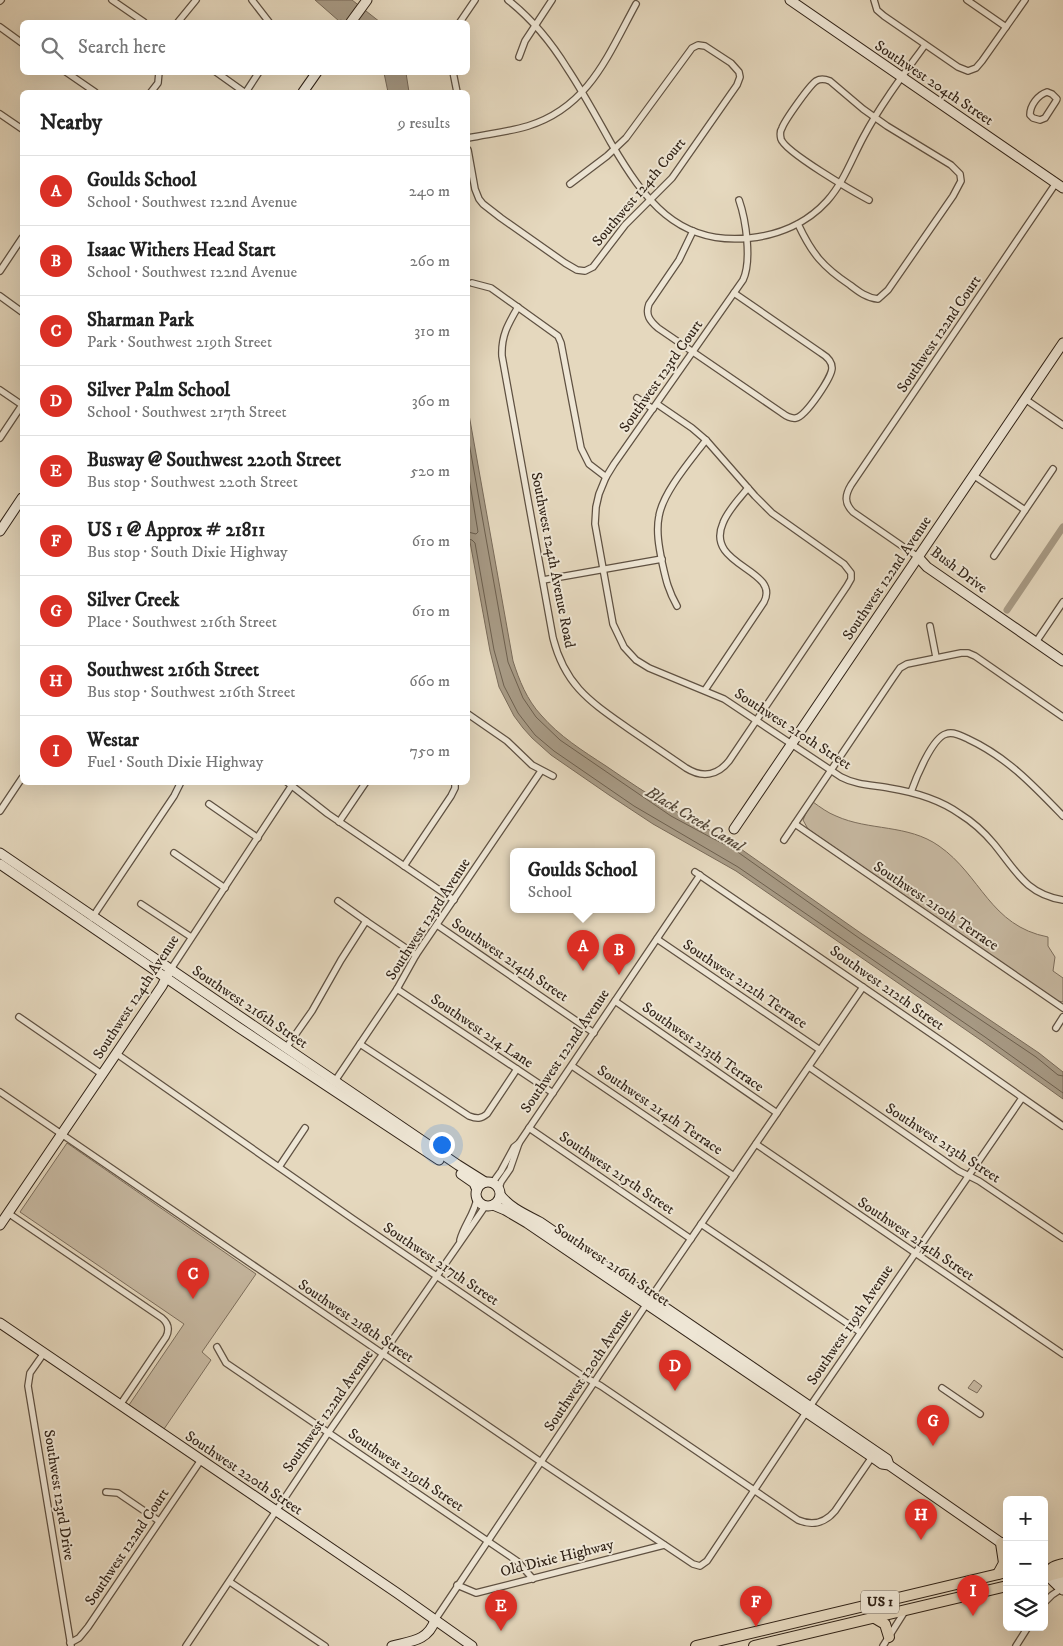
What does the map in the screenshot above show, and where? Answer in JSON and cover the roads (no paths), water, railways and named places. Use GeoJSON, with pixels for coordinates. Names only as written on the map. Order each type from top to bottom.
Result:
{"type":"FeatureCollection","features":[{"type":"Feature","properties":{"kind":"highway"},"geometry":{"type":"LineString","coordinates":[[1048,1562],[1063,1558]]}},
{"type":"Feature","properties":{"kind":"highway"},"geometry":{"type":"LineString","coordinates":[[1048,1572],[1050,1568],[1063,1564]]}},
{"type":"Feature","properties":{"kind":"highway"},"geometry":{"type":"LineString","coordinates":[[1048,1575],[1063,1572]]}},
{"type":"Feature","properties":{"kind":"highway"},"geometry":{"type":"LineString","coordinates":[[934,1603],[943,1595],[1003,1575]]}},
{"type":"Feature","properties":{"kind":"highway","name":"US 1"},"geometry":{"type":"LineString","coordinates":[[696,1646],[1003,1575]]}},
{"type":"Feature","properties":{"kind":"highway","name":"US 1"},"geometry":{"type":"LineString","coordinates":[[754,1646],[1003,1587]]}},
{"type":"Feature","properties":{"kind":"highway"},"geometry":{"type":"LineString","coordinates":[[766,1644],[770,1636],[775,1633],[841,1618],[855,1608]]}},
{"type":"Feature","properties":{"kind":"highway"},"geometry":{"type":"LineString","coordinates":[[873,1618],[884,1624],[889,1637]]}},
{"type":"Feature","properties":{"kind":"highway"},"geometry":{"type":"LineString","coordinates":[[753,1632],[762,1637],[766,1644]]}},
{"type":"Feature","properties":{"kind":"street"},"geometry":{"type":"LineString","coordinates":[[112,0],[141,20]]}},
{"type":"Feature","properties":{"kind":"street"},"geometry":{"type":"LineString","coordinates":[[180,20],[196,0]]}},
{"type":"Feature","properties":{"kind":"street"},"geometry":{"type":"LineString","coordinates":[[252,0],[267,20]]}},
{"type":"Feature","properties":{"kind":"street"},"geometry":{"type":"LineString","coordinates":[[461,20],[475,0]]}},
{"type":"Feature","properties":{"kind":"street"},"geometry":{"type":"LineString","coordinates":[[508,0],[535,25],[556,50],[614,149],[649,200],[666,216],[693,231],[714,237],[746,239],[770,235],[798,224],[822,206],[840,183],[863,137],[875,118],[925,45]]}},
{"type":"Feature","properties":{"kind":"street"},"geometry":{"type":"LineString","coordinates":[[519,57],[523,45],[552,0]]}},
{"type":"Feature","properties":{"kind":"street","name":"Southwest 204th Street"},"geometry":{"type":"LineString","coordinates":[[790,0],[1059,186]]}},
{"type":"Feature","properties":{"kind":"street"},"geometry":{"type":"LineString","coordinates":[[967,0],[1006,27]]}},
{"type":"Feature","properties":{"kind":"street"},"geometry":{"type":"LineString","coordinates":[[874,1],[880,13],[962,70],[970,71],[976,68],[982,61],[1025,0]]}},
{"type":"Feature","properties":{"kind":"street"},"geometry":{"type":"LineString","coordinates":[[353,20],[365,3]]}},
{"type":"Feature","properties":{"kind":"street"},"geometry":{"type":"LineString","coordinates":[[470,138],[536,123],[573,101],[601,69],[636,4]]}},
{"type":"Feature","properties":{"kind":"street"},"geometry":{"type":"LineString","coordinates":[[0,27],[20,42]]}},
{"type":"Feature","properties":{"kind":"street","name":"Southwest 124th Court"},"geometry":{"type":"LineString","coordinates":[[470,161],[475,189],[483,204],[572,267],[585,271],[593,267],[620,231],[672,178],[737,85],[740,75],[738,69],[731,62],[708,47],[698,45],[689,51],[635,127],[614,149]]}},
{"type":"Feature","properties":{"kind":"street"},"geometry":{"type":"LineString","coordinates":[[70,75],[92,90]]}},
{"type":"Feature","properties":{"kind":"street"},"geometry":{"type":"LineString","coordinates":[[153,90],[158,83],[159,75]]}},
{"type":"Feature","properties":{"kind":"street"},"geometry":{"type":"LineString","coordinates":[[220,75],[242,90]]}},
{"type":"Feature","properties":{"kind":"street"},"geometry":{"type":"LineString","coordinates":[[246,90],[257,75]]}},
{"type":"Feature","properties":{"kind":"street"},"geometry":{"type":"LineString","coordinates":[[304,90],[315,75]]}},
{"type":"Feature","properties":{"kind":"street"},"geometry":{"type":"LineString","coordinates":[[454,75],[457,90]]}},
{"type":"Feature","properties":{"kind":"street"},"geometry":{"type":"LineString","coordinates":[[798,224],[813,252],[826,268],[866,296],[878,299],[888,290],[958,189],[961,181],[958,172],[946,161],[875,118],[834,84],[824,79],[817,81],[811,86],[784,124],[780,136],[781,141],[788,148],[840,183],[869,200]]}},
{"type":"Feature","properties":{"kind":"street"},"geometry":{"type":"LineString","coordinates":[[1050,92],[1060,99],[1045,118],[1040,120],[1032,117],[1030,113],[1031,108],[1042,94],[1050,92]]}},
{"type":"Feature","properties":{"kind":"street"},"geometry":{"type":"LineString","coordinates":[[0,114],[20,128]]}},
{"type":"Feature","properties":{"kind":"street"},"geometry":{"type":"LineString","coordinates":[[570,184],[614,149]]}},
{"type":"Feature","properties":{"kind":"street","name":"Southwest 122nd Court"},"geometry":{"type":"LineString","coordinates":[[846,500],[851,485],[1059,186]]}},
{"type":"Feature","properties":{"kind":"street","name":"Southwest 123rd Court"},"geometry":{"type":"LineString","coordinates":[[602,568],[595,516],[606,477],[743,280],[747,270],[748,261],[743,212],[739,200]]}},
{"type":"Feature","properties":{"kind":"street"},"geometry":{"type":"LineString","coordinates":[[693,231],[679,260],[649,304],[647,313],[654,324],[693,352],[782,413],[791,418],[798,417],[807,410],[827,381],[832,370],[832,364],[821,353],[734,293]]}},
{"type":"Feature","properties":{"kind":"street"},"geometry":{"type":"LineString","coordinates":[[0,271],[20,241]]}},
{"type":"Feature","properties":{"kind":"street"},"geometry":{"type":"LineString","coordinates":[[472,283],[491,288],[560,339],[581,448],[589,464],[606,477]]}},
{"type":"Feature","properties":{"kind":"street"},"geometry":{"type":"LineString","coordinates":[[0,296],[20,311]]}},
{"type":"Feature","properties":{"kind":"street","name":"Southwest 124th Avenue Road"},"geometry":{"type":"LineString","coordinates":[[518,307],[504,333],[502,356],[553,638],[558,656],[566,673],[577,688],[599,708],[696,773],[709,774],[718,771],[726,765],[757,720]]}},
{"type":"Feature","properties":{"kind":"street","name":"Southwest 122nd Avenue"},"geometry":{"type":"LineString","coordinates":[[734,829],[1063,343]]}},
{"type":"Feature","properties":{"kind":"street"},"geometry":{"type":"LineString","coordinates":[[0,390],[20,405]]}},
{"type":"Feature","properties":{"kind":"street"},"geometry":{"type":"LineString","coordinates":[[637,398],[692,428],[706,440],[776,517],[850,570],[851,576],[843,592],[757,720]]}},
{"type":"Feature","properties":{"kind":"street"},"geometry":{"type":"LineString","coordinates":[[1025,399],[1063,425]]}},
{"type":"Feature","properties":{"kind":"street"},"geometry":{"type":"LineString","coordinates":[[0,438],[20,410]]}},
{"type":"Feature","properties":{"kind":"street"},"geometry":{"type":"LineString","coordinates":[[678,606],[668,591],[658,525],[662,505],[669,492],[706,440]]}},
{"type":"Feature","properties":{"kind":"street"},"geometry":{"type":"LineString","coordinates":[[994,556],[1053,469]]}},
{"type":"Feature","properties":{"kind":"street"},"geometry":{"type":"LineString","coordinates":[[974,475],[1025,510]]}},
{"type":"Feature","properties":{"kind":"street"},"geometry":{"type":"LineString","coordinates":[[705,690],[767,595],[764,583],[730,557],[720,540],[721,527],[725,518],[748,488]]}},
{"type":"Feature","properties":{"kind":"street","name":"Bush Drive"},"geometry":{"type":"LineString","coordinates":[[846,500],[853,512],[918,557],[927,567],[1063,661]]}},
{"type":"Feature","properties":{"kind":"street"},"geometry":{"type":"LineString","coordinates":[[0,532],[20,501]]}},
{"type":"Feature","properties":{"kind":"street"},"geometry":{"type":"LineString","coordinates":[[543,580],[602,568],[662,559]]}},
{"type":"Feature","properties":{"kind":"street","name":"Southwest 210th Street"},"geometry":{"type":"LineString","coordinates":[[602,568],[613,624],[619,639],[630,654],[649,668],[724,699],[830,771],[851,782],[911,792],[939,802],[958,812],[986,835],[1015,873],[1026,884],[1041,894],[1063,900]]}},
{"type":"Feature","properties":{"kind":"street"},"geometry":{"type":"LineString","coordinates":[[1036,642],[1063,602]]}},
{"type":"Feature","properties":{"kind":"street"},"geometry":{"type":"LineString","coordinates":[[930,626],[936,657]]}},
{"type":"Feature","properties":{"kind":"street"},"geometry":{"type":"LineString","coordinates":[[784,840],[900,668],[907,664],[961,653],[972,654],[1063,717]]}},
{"type":"Feature","properties":{"kind":"street"},"geometry":{"type":"LineString","coordinates":[[470,715],[507,742],[541,771],[553,776]]}},
{"type":"Feature","properties":{"kind":"street"},"geometry":{"type":"LineString","coordinates":[[911,792],[922,764],[938,739],[949,733],[961,736],[1000,757],[1027,778],[1063,816]]}},
{"type":"Feature","properties":{"kind":"street","name":"Southwest 123rd Avenue"},"geometry":{"type":"LineString","coordinates":[[335,1081],[397,989],[416,955],[541,771]]}},
{"type":"Feature","properties":{"kind":"street"},"geometry":{"type":"LineString","coordinates":[[0,811],[20,781]]}},
{"type":"Feature","properties":{"kind":"street"},"geometry":{"type":"LineString","coordinates":[[90,920],[180,785]]}},
{"type":"Feature","properties":{"kind":"street","name":"Southwest 124th Avenue"},"geometry":{"type":"LineString","coordinates":[[0,1225],[117,1054],[290,785]]}},
{"type":"Feature","properties":{"kind":"street"},"geometry":{"type":"LineString","coordinates":[[292,785],[339,822],[454,900]]}},
{"type":"Feature","properties":{"kind":"street"},"geometry":{"type":"LineString","coordinates":[[339,822],[364,785]]}},
{"type":"Feature","properties":{"kind":"street"},"geometry":{"type":"LineString","coordinates":[[404,866],[451,796],[455,785]]}},
{"type":"Feature","properties":{"kind":"street"},"geometry":{"type":"LineString","coordinates":[[209,804],[258,838]]}},
{"type":"Feature","properties":{"kind":"street","name":"Southwest 210th Terrace"},"geometry":{"type":"LineString","coordinates":[[795,824],[1063,1008]]}},
{"type":"Feature","properties":{"kind":"street","name":"Southwest 216th Street"},"geometry":{"type":"LineString","coordinates":[[0,853],[90,920]]}},
{"type":"Feature","properties":{"kind":"street"},"geometry":{"type":"LineString","coordinates":[[174,853],[225,888]]}},
{"type":"Feature","properties":{"kind":"street","name":"Southwest 216th Street"},"geometry":{"type":"LineString","coordinates":[[0,864],[90,920],[168,973],[286,1048],[458,1166],[494,1187],[514,1209],[537,1221],[648,1302]]}},
{"type":"Feature","properties":{"kind":"street","name":"Southwest 122nd Avenue"},"geometry":{"type":"LineString","coordinates":[[494,1187],[501,1182],[510,1168],[519,1143],[657,939],[698,874]]}},
{"type":"Feature","properties":{"kind":"street","name":"Southwest 212th Street"},"geometry":{"type":"LineString","coordinates":[[698,874],[1063,1126]]}},
{"type":"Feature","properties":{"kind":"street"},"geometry":{"type":"LineString","coordinates":[[338,901],[416,955]]}},
{"type":"Feature","properties":{"kind":"street"},"geometry":{"type":"LineString","coordinates":[[141,904],[191,938]]}},
{"type":"Feature","properties":{"kind":"street"},"geometry":{"type":"LineString","coordinates":[[286,1048],[312,1011],[366,920]]}},
{"type":"Feature","properties":{"kind":"street","name":"Southwest 214th Street"},"geometry":{"type":"LineString","coordinates":[[437,925],[594,1033]]}},
{"type":"Feature","properties":{"kind":"street","name":"Southwest 212th Terrace"},"geometry":{"type":"LineString","coordinates":[[657,939],[820,1050]]}},
{"type":"Feature","properties":{"kind":"street","name":"Southwest 216th Street"},"geometry":{"type":"LineString","coordinates":[[168,973],[262,1043],[468,1178],[474,1184],[479,1201],[504,1209],[527,1223],[808,1410],[887,1459],[889,1465]]}},
{"type":"Feature","properties":{"kind":"street","name":"Southwest 120th Avenue"},"geometry":{"type":"LineString","coordinates":[[435,1620],[648,1302],[863,987]]}},
{"type":"Feature","properties":{"kind":"street","name":"Southwest 214 Lane"},"geometry":{"type":"LineString","coordinates":[[397,989],[553,1094]]}},
{"type":"Feature","properties":{"kind":"street","name":"Southwest 213th Terrace"},"geometry":{"type":"LineString","coordinates":[[615,1001],[777,1113]]}},
{"type":"Feature","properties":{"kind":"street"},"geometry":{"type":"LineString","coordinates":[[19,1017],[102,1075]]}},
{"type":"Feature","properties":{"kind":"street"},"geometry":{"type":"LineString","coordinates":[[1056,1028],[1063,1017]]}},
{"type":"Feature","properties":{"kind":"street"},"geometry":{"type":"LineString","coordinates":[[262,1043],[272,1045],[318,1077],[327,1081],[335,1081]]}},
{"type":"Feature","properties":{"kind":"street"},"geometry":{"type":"LineString","coordinates":[[360,1044],[469,1116],[476,1118],[482,1118],[487,1114],[517,1069]]}},
{"type":"Feature","properties":{"kind":"street","name":"Southwest 217th Street"},"geometry":{"type":"LineString","coordinates":[[117,1054],[583,1376],[798,1520],[807,1523],[819,1522],[829,1517],[872,1457]]}},
{"type":"Feature","properties":{"kind":"street","name":"Southwest 214th Terrace"},"geometry":{"type":"LineString","coordinates":[[572,1066],[734,1176]]}},
{"type":"Feature","properties":{"kind":"street","name":"Southwest 213th Street"},"geometry":{"type":"LineString","coordinates":[[808,1067],[1063,1238]]}},
{"type":"Feature","properties":{"kind":"street","name":"Southwest 218th Street"},"geometry":{"type":"LineString","coordinates":[[0,1092],[541,1462],[693,1564],[700,1566]]}},
{"type":"Feature","properties":{"kind":"street","name":"Southwest 119th Avenue"},"geometry":{"type":"LineString","coordinates":[[700,1566],[707,1561],[860,1332],[1022,1098]]}},
{"type":"Feature","properties":{"kind":"street"},"geometry":{"type":"LineString","coordinates":[[279,1167],[306,1128]]}},
{"type":"Feature","properties":{"kind":"street","name":"Southwest 215th Street"},"geometry":{"type":"LineString","coordinates":[[529,1128],[691,1239]]}},
{"type":"Feature","properties":{"kind":"street","name":"Southwest 214th Street"},"geometry":{"type":"LineString","coordinates":[[756,1144],[914,1254],[1063,1354]]}},
{"type":"Feature","properties":{"kind":"street"},"geometry":{"type":"LineString","coordinates":[[477,1194],[482,1183],[494,1187],[497,1203],[490,1205]]}},
{"type":"Feature","properties":{"kind":"street","name":"Southwest 122nd Avenue"},"geometry":{"type":"LineString","coordinates":[[460,1242],[467,1222],[476,1206],[477,1194]]}},
{"type":"Feature","properties":{"kind":"street","name":"Southwest 122nd Avenue"},"geometry":{"type":"LineString","coordinates":[[186,1646],[328,1433],[460,1242],[490,1205]]}},
{"type":"Feature","properties":{"kind":"street"},"geometry":{"type":"LineString","coordinates":[[8,1213],[162,1318],[167,1324],[166,1337],[120,1406]]}},
{"type":"Feature","properties":{"kind":"street"},"geometry":{"type":"LineString","coordinates":[[701,1224],[860,1332]]}},
{"type":"Feature","properties":{"kind":"street","name":"Southwest 220th Street"},"geometry":{"type":"LineString","coordinates":[[0,1323],[472,1646]]}},
{"type":"Feature","properties":{"kind":"street","name":"Southwest 219th Street"},"geometry":{"type":"LineString","coordinates":[[217,1347],[226,1362],[517,1561],[533,1579]]}},
{"type":"Feature","properties":{"kind":"street","name":"Southwest 123rd Drive"},"geometry":{"type":"LineString","coordinates":[[44,1353],[30,1374],[28,1386],[70,1645]]}},
{"type":"Feature","properties":{"kind":"street"},"geometry":{"type":"LineString","coordinates":[[942,1388],[980,1414]]}},
{"type":"Feature","properties":{"kind":"street","name":"Southwest 216th Street"},"geometry":{"type":"LineString","coordinates":[[808,1410],[882,1464],[889,1465],[1003,1544]]}},
{"type":"Feature","properties":{"kind":"street","name":"Southwest 122nd Court"},"geometry":{"type":"LineString","coordinates":[[70,1645],[88,1627],[201,1460]]}},
{"type":"Feature","properties":{"kind":"street"},"geometry":{"type":"LineString","coordinates":[[106,1492],[118,1493],[160,1521]]}},
{"type":"Feature","properties":{"kind":"street","name":"Old Dixie Highway"},"geometry":{"type":"LineString","coordinates":[[457,1585],[476,1593],[664,1545]]}},
{"type":"Feature","properties":{"kind":"street"},"geometry":{"type":"LineString","coordinates":[[1048,1577],[1054,1584],[1062,1586]]}},
{"type":"Feature","properties":{"kind":"street"},"geometry":{"type":"LineString","coordinates":[[230,1582],[325,1646]]}},
{"type":"Feature","properties":{"kind":"street"},"geometry":{"type":"LineString","coordinates":[[1048,1599],[1062,1586]]}},
{"type":"Feature","properties":{"kind":"street"},"geometry":{"type":"LineString","coordinates":[[882,1646],[906,1610]]}},
{"type":"Feature","properties":{"kind":"street"},"geometry":{"type":"LineString","coordinates":[[392,1646],[423,1637],[432,1628],[435,1620]]}},
{"type":"Feature","properties":{"kind":"street"},"geometry":{"type":"LineString","coordinates":[[1016,1646],[1025,1631]]}},
{"type":"Feature","properties":{"kind":"water"},"geometry":{"type":"Polygon","coordinates":[[[315,0],[352,0],[377,20],[341,20],[338,20],[315,0]]]}},
{"type":"Feature","properties":{"kind":"water"},"geometry":{"type":"Polygon","coordinates":[[[384,75],[406,75],[409,90],[388,90],[384,75]]]}},
{"type":"Feature","properties":{"kind":"water","name":"Black Creek Canal"},"geometry":{"type":"Polygon","coordinates":[[[470,420],[513,661],[524,690],[541,715],[563,736],[589,755],[670,808],[737,844],[738,847],[862,934],[1039,1053],[1063,1072],[1063,1099],[736,871],[653,824],[551,755],[532,738],[514,716],[499,687],[490,651],[470,542],[470,420]]]}},
{"type":"Feature","properties":{"kind":"waterway"},"geometry":{"type":"LineString","coordinates":[[1007,610],[1063,527]]}},
{"type":"Feature","properties":{"kind":"place","name":"Goulds School"},"geometry":{"type":"Point","coordinates":[583,971]}},
{"type":"Feature","properties":{"kind":"place","name":"Isaac Withers Head Start"},"geometry":{"type":"Point","coordinates":[619,975]}},
{"type":"Feature","properties":{"kind":"place","name":"Sharman Park"},"geometry":{"type":"Point","coordinates":[193,1299]}},
{"type":"Feature","properties":{"kind":"place","name":"Silver Palm School"},"geometry":{"type":"Point","coordinates":[675,1391]}},
{"type":"Feature","properties":{"kind":"place","name":"Silver Creek"},"geometry":{"type":"Point","coordinates":[933,1446]}},
{"type":"Feature","properties":{"kind":"place","name":"Southwest 216th Street"},"geometry":{"type":"Point","coordinates":[921,1540]}},
{"type":"Feature","properties":{"kind":"place","name":"Westar"},"geometry":{"type":"Point","coordinates":[973,1616]}},
{"type":"Feature","properties":{"kind":"place","name":"US 1 @ Approx # 21811"},"geometry":{"type":"Point","coordinates":[756,1627]}},
{"type":"Feature","properties":{"kind":"place","name":"Busway @ Southwest 220th Street"},"geometry":{"type":"Point","coordinates":[501,1631]}}]}
